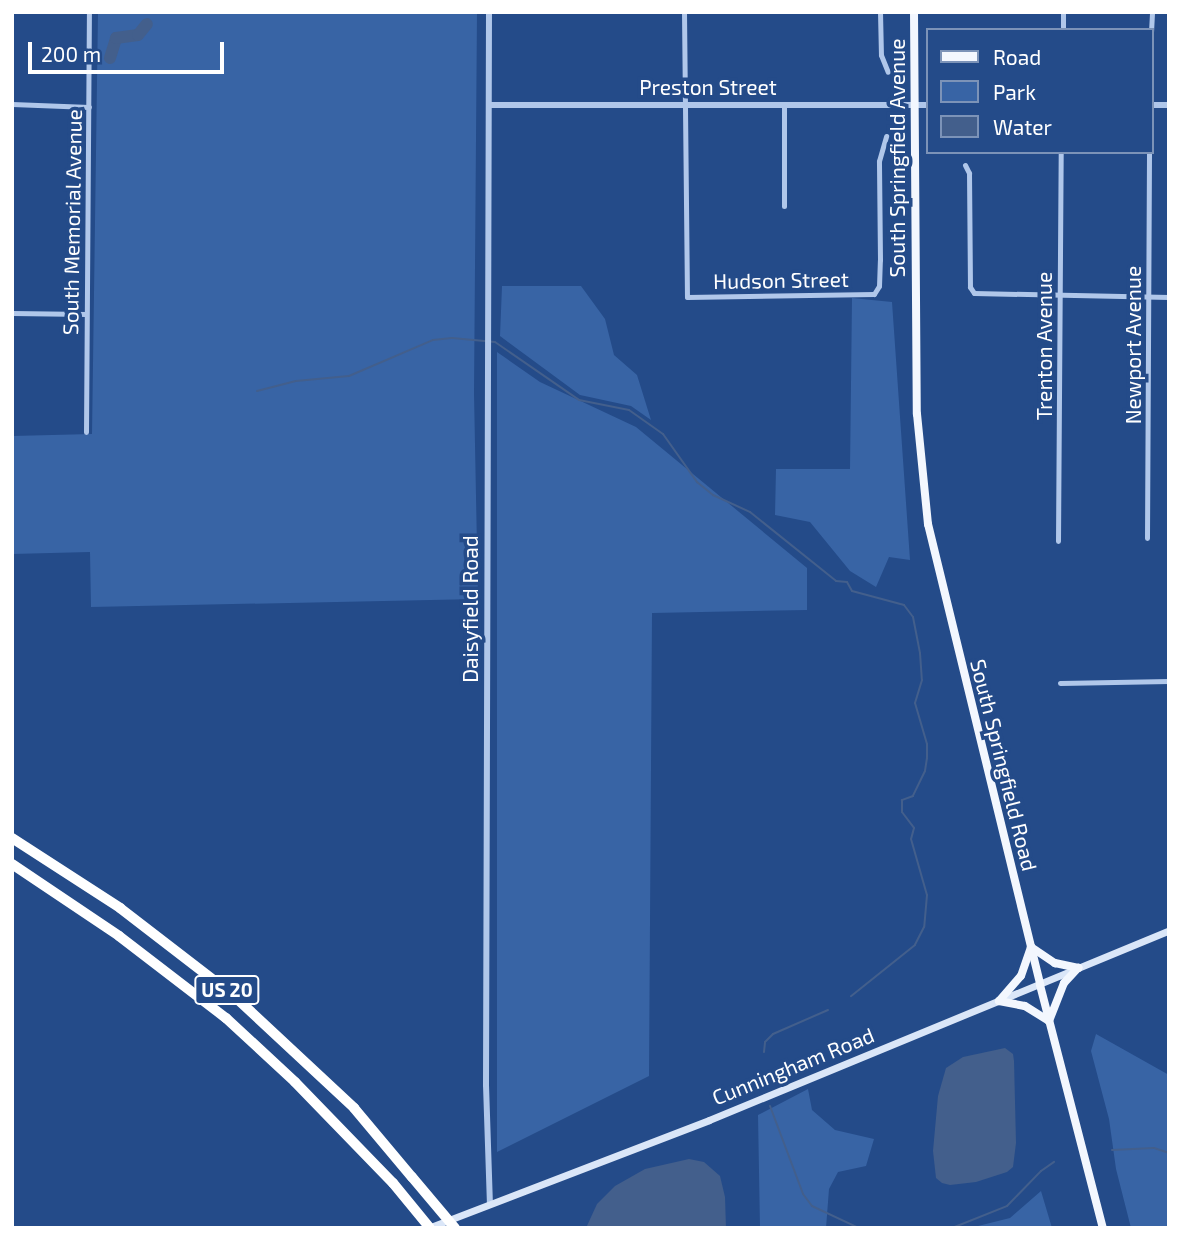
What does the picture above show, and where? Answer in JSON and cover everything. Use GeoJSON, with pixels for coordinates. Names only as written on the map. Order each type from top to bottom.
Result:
{"type":"FeatureCollection","features":[{"type":"Feature","properties":{"kind":"highway","name":"US 20"},"geometry":{"type":"LineString","coordinates":[[12,838],[120,908],[233,995],[354,1108],[455,1228]]}},
{"type":"Feature","properties":{"kind":"highway","name":"US 20"},"geometry":{"type":"LineString","coordinates":[[12,864],[119,936],[226,1018],[295,1082],[393,1183],[429,1228]]}},
{"type":"Feature","properties":{"kind":"main road","name":"South Springfield Avenue"},"geometry":{"type":"LineString","coordinates":[[914,12],[914,303]]}},
{"type":"Feature","properties":{"kind":"main road","name":"South Springfield Road"},"geometry":{"type":"LineString","coordinates":[[914,303],[916,414],[928,524],[1040,985],[1103,1228]]}},
{"type":"Feature","properties":{"kind":"main road","name":"Cunningham Road"},"geometry":{"type":"LineString","coordinates":[[429,1228],[1040,985],[1169,930]]}},
{"type":"Feature","properties":{"kind":"main road"},"geometry":{"type":"LineString","coordinates":[[1031,947],[1055,962],[1078,968],[1064,983],[1049,1021],[1025,1006],[999,1001],[1021,976],[1031,947]]}},
{"type":"Feature","properties":{"kind":"street","name":"South Memorial Avenue"},"geometry":{"type":"LineString","coordinates":[[86,432],[89,12]]}},
{"type":"Feature","properties":{"kind":"street","name":"Daisyfield Road"},"geometry":{"type":"LineString","coordinates":[[489,12],[485,1085],[490,1205]]}},
{"type":"Feature","properties":{"kind":"street"},"geometry":{"type":"LineString","coordinates":[[683,106],[684,12]]}},
{"type":"Feature","properties":{"kind":"street"},"geometry":{"type":"LineString","coordinates":[[880,12],[881,55],[888,72]]}},
{"type":"Feature","properties":{"kind":"street"},"geometry":{"type":"LineString","coordinates":[[12,104],[89,107]]}},
{"type":"Feature","properties":{"kind":"street"},"geometry":{"type":"LineString","coordinates":[[784,206],[785,104]]}},
{"type":"Feature","properties":{"kind":"street","name":"Preston Street"},"geometry":{"type":"LineString","coordinates":[[489,105],[926,105]]}},
{"type":"Feature","properties":{"kind":"street","name":"Hudson Street"},"geometry":{"type":"LineString","coordinates":[[683,106],[687,297],[874,294],[879,286],[880,260],[879,160],[886,136]]}},
{"type":"Feature","properties":{"kind":"street","name":"Trenton Avenue"},"geometry":{"type":"LineString","coordinates":[[1058,541],[1061,154]]}},
{"type":"Feature","properties":{"kind":"street","name":"Newport Avenue"},"geometry":{"type":"LineString","coordinates":[[1147,538],[1149,154]]}},
{"type":"Feature","properties":{"kind":"street"},"geometry":{"type":"LineString","coordinates":[[965,165],[969,173],[970,287],[974,293],[1169,297]]}},
{"type":"Feature","properties":{"kind":"street"},"geometry":{"type":"LineString","coordinates":[[12,313],[86,314]]}},
{"type":"Feature","properties":{"kind":"street"},"geometry":{"type":"LineString","coordinates":[[1060,683],[1169,681]]}},
{"type":"Feature","properties":{"kind":"green space"},"geometry":{"type":"Polygon","coordinates":[[[98,12],[477,12],[474,393],[478,599],[91,607],[90,552],[12,554],[12,436],[92,434],[98,12]]]}},
{"type":"Feature","properties":{"kind":"green space"},"geometry":{"type":"Polygon","coordinates":[[[502,286],[581,286],[605,319],[614,355],[637,375],[651,420],[631,406],[580,395],[500,336],[502,286]]]}},
{"type":"Feature","properties":{"kind":"green space"},"geometry":{"type":"Polygon","coordinates":[[[852,298],[892,302],[910,560],[889,557],[876,587],[850,571],[810,522],[775,515],[776,469],[850,469],[852,298]]]}},
{"type":"Feature","properties":{"kind":"green space"},"geometry":{"type":"Polygon","coordinates":[[[497,352],[540,382],[636,427],[807,568],[807,610],[652,613],[649,1076],[497,1152],[497,352]]]}},
{"type":"Feature","properties":{"kind":"green space"},"geometry":{"type":"Polygon","coordinates":[[[1096,1034],[1169,1075],[1169,1228],[1131,1228],[1116,1169],[1109,1119],[1091,1051],[1096,1034]]]}},
{"type":"Feature","properties":{"kind":"green space"},"geometry":{"type":"Polygon","coordinates":[[[808,1089],[812,1110],[835,1130],[874,1139],[866,1166],[838,1172],[829,1189],[826,1228],[760,1228],[758,1115],[808,1089]]]}},
{"type":"Feature","properties":{"kind":"green space"},"geometry":{"type":"Polygon","coordinates":[[[1041,1191],[1052,1228],[970,1228],[1010,1218],[1041,1191]]]}},
{"type":"Feature","properties":{"kind":"water"},"geometry":{"type":"Polygon","coordinates":[[[1005,1048],[1013,1054],[1014,1061],[1016,1143],[1013,1167],[1007,1172],[976,1182],[950,1185],[942,1183],[936,1178],[933,1151],[938,1096],[946,1068],[963,1057],[1005,1048]]]}},
{"type":"Feature","properties":{"kind":"water"},"geometry":{"type":"Polygon","coordinates":[[[689,1159],[704,1162],[720,1176],[725,1197],[726,1228],[586,1228],[597,1204],[615,1186],[645,1169],[689,1159]]]}},
{"type":"Feature","properties":{"kind":"waterway"},"geometry":{"type":"LineString","coordinates":[[110,58],[116,38],[138,35],[147,24]]}},
{"type":"Feature","properties":{"kind":"waterway"},"geometry":{"type":"LineString","coordinates":[[257,391],[296,381],[349,376],[433,340],[452,338],[495,342],[579,400],[629,410],[663,434],[697,482],[713,495],[750,512],[836,581],[847,582],[852,591],[904,605],[913,617],[920,653],[922,680],[915,703],[927,744],[927,758],[925,771],[913,796],[902,800],[902,812],[914,828],[911,839],[927,895],[924,927],[915,945],[851,996]]}},
{"type":"Feature","properties":{"kind":"waterway"},"geometry":{"type":"LineString","coordinates":[[764,1052],[765,1042],[773,1034],[828,1010]]}},
{"type":"Feature","properties":{"kind":"waterway"},"geometry":{"type":"LineString","coordinates":[[770,1106],[803,1194],[812,1206],[859,1228]]}},
{"type":"Feature","properties":{"kind":"waterway"},"geometry":{"type":"LineString","coordinates":[[1112,1150],[1154,1148],[1169,1153]]}},
{"type":"Feature","properties":{"kind":"waterway"},"geometry":{"type":"LineString","coordinates":[[952,1228],[1007,1206],[1041,1171],[1054,1162]]}}]}
